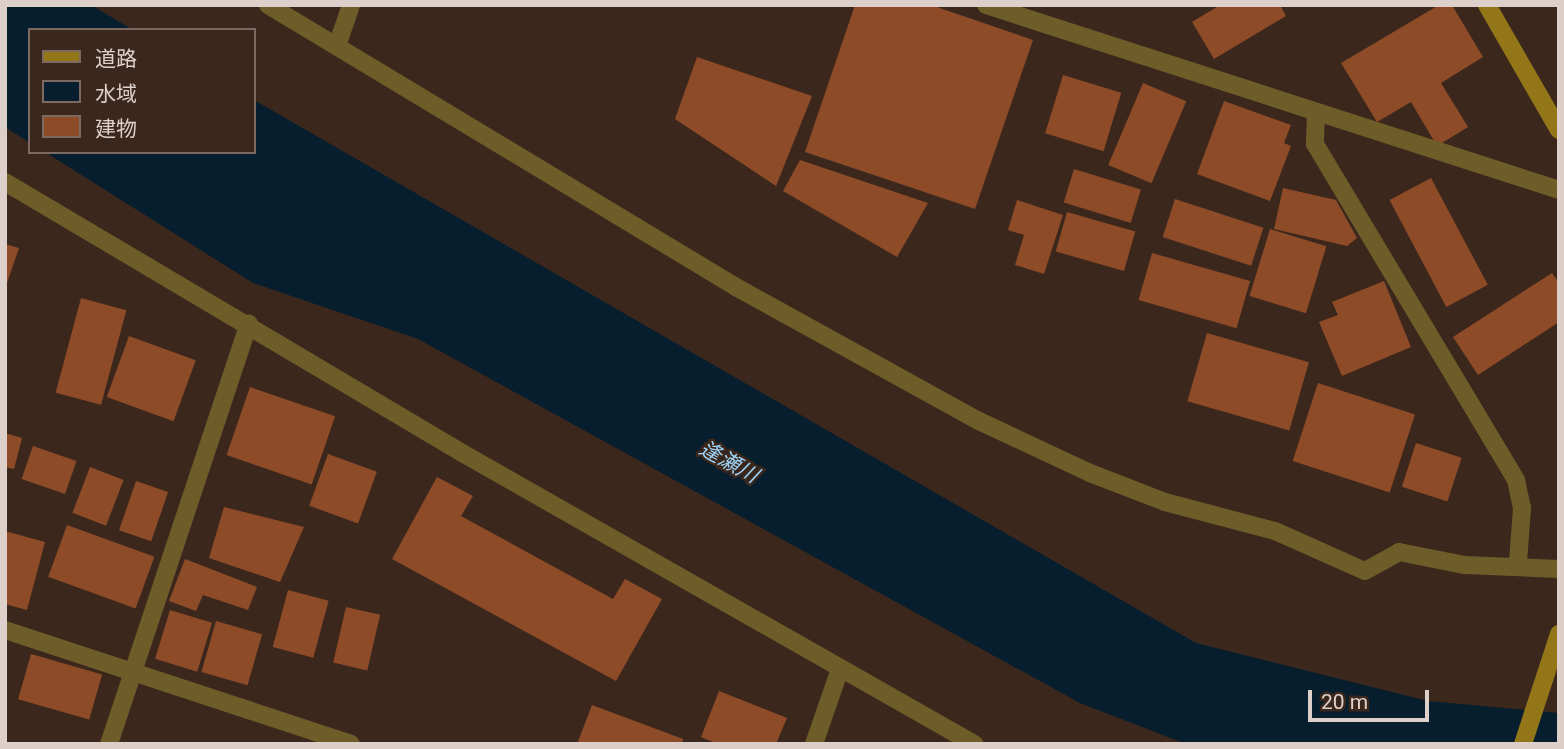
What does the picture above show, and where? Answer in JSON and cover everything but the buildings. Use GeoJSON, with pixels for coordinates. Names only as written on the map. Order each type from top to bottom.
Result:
{"type":"FeatureCollection","features":[{"type":"Feature","properties":{"kind":"street"},"geometry":{"type":"LineString","coordinates":[[268,5],[337,46],[383,80],[612,207],[736,287],[979,421],[1090,473],[1165,502],[1275,531],[1366,571],[1399,552],[1464,565],[1518,563],[1559,569]]}},
{"type":"Feature","properties":{"kind":"street"},"geometry":{"type":"LineString","coordinates":[[337,46],[351,5]]}},
{"type":"Feature","properties":{"kind":"street"},"geometry":{"type":"LineString","coordinates":[[986,5],[1559,190]]}},
{"type":"Feature","properties":{"kind":"street"},"geometry":{"type":"LineString","coordinates":[[1487,5],[1559,130]]}},
{"type":"Feature","properties":{"kind":"street"},"geometry":{"type":"LineString","coordinates":[[1316,112],[1315,144],[1516,480],[1522,508],[1518,563]]}},
{"type":"Feature","properties":{"kind":"street"},"geometry":{"type":"LineString","coordinates":[[5,182],[974,744]]}},
{"type":"Feature","properties":{"kind":"street"},"geometry":{"type":"LineString","coordinates":[[109,744],[249,324]]}},
{"type":"Feature","properties":{"kind":"street"},"geometry":{"type":"LineString","coordinates":[[5,630],[351,744]]}},
{"type":"Feature","properties":{"kind":"street"},"geometry":{"type":"LineString","coordinates":[[1523,744],[1559,634]]}},
{"type":"Feature","properties":{"kind":"street"},"geometry":{"type":"LineString","coordinates":[[814,744],[841,669]]}},
{"type":"Feature","properties":{"kind":"water"},"geometry":{"type":"Polygon","coordinates":[[[5,5],[91,5],[130,28],[28,28],[28,142],[5,127],[5,5]]]}},
{"type":"Feature","properties":{"kind":"water","name":"逢瀬川"},"geometry":{"type":"Polygon","coordinates":[[[256,101],[1196,643],[1428,701],[1559,713],[1559,744],[1186,744],[1080,703],[418,339],[253,283],[48,154],[256,154],[256,101]]]}}]}
